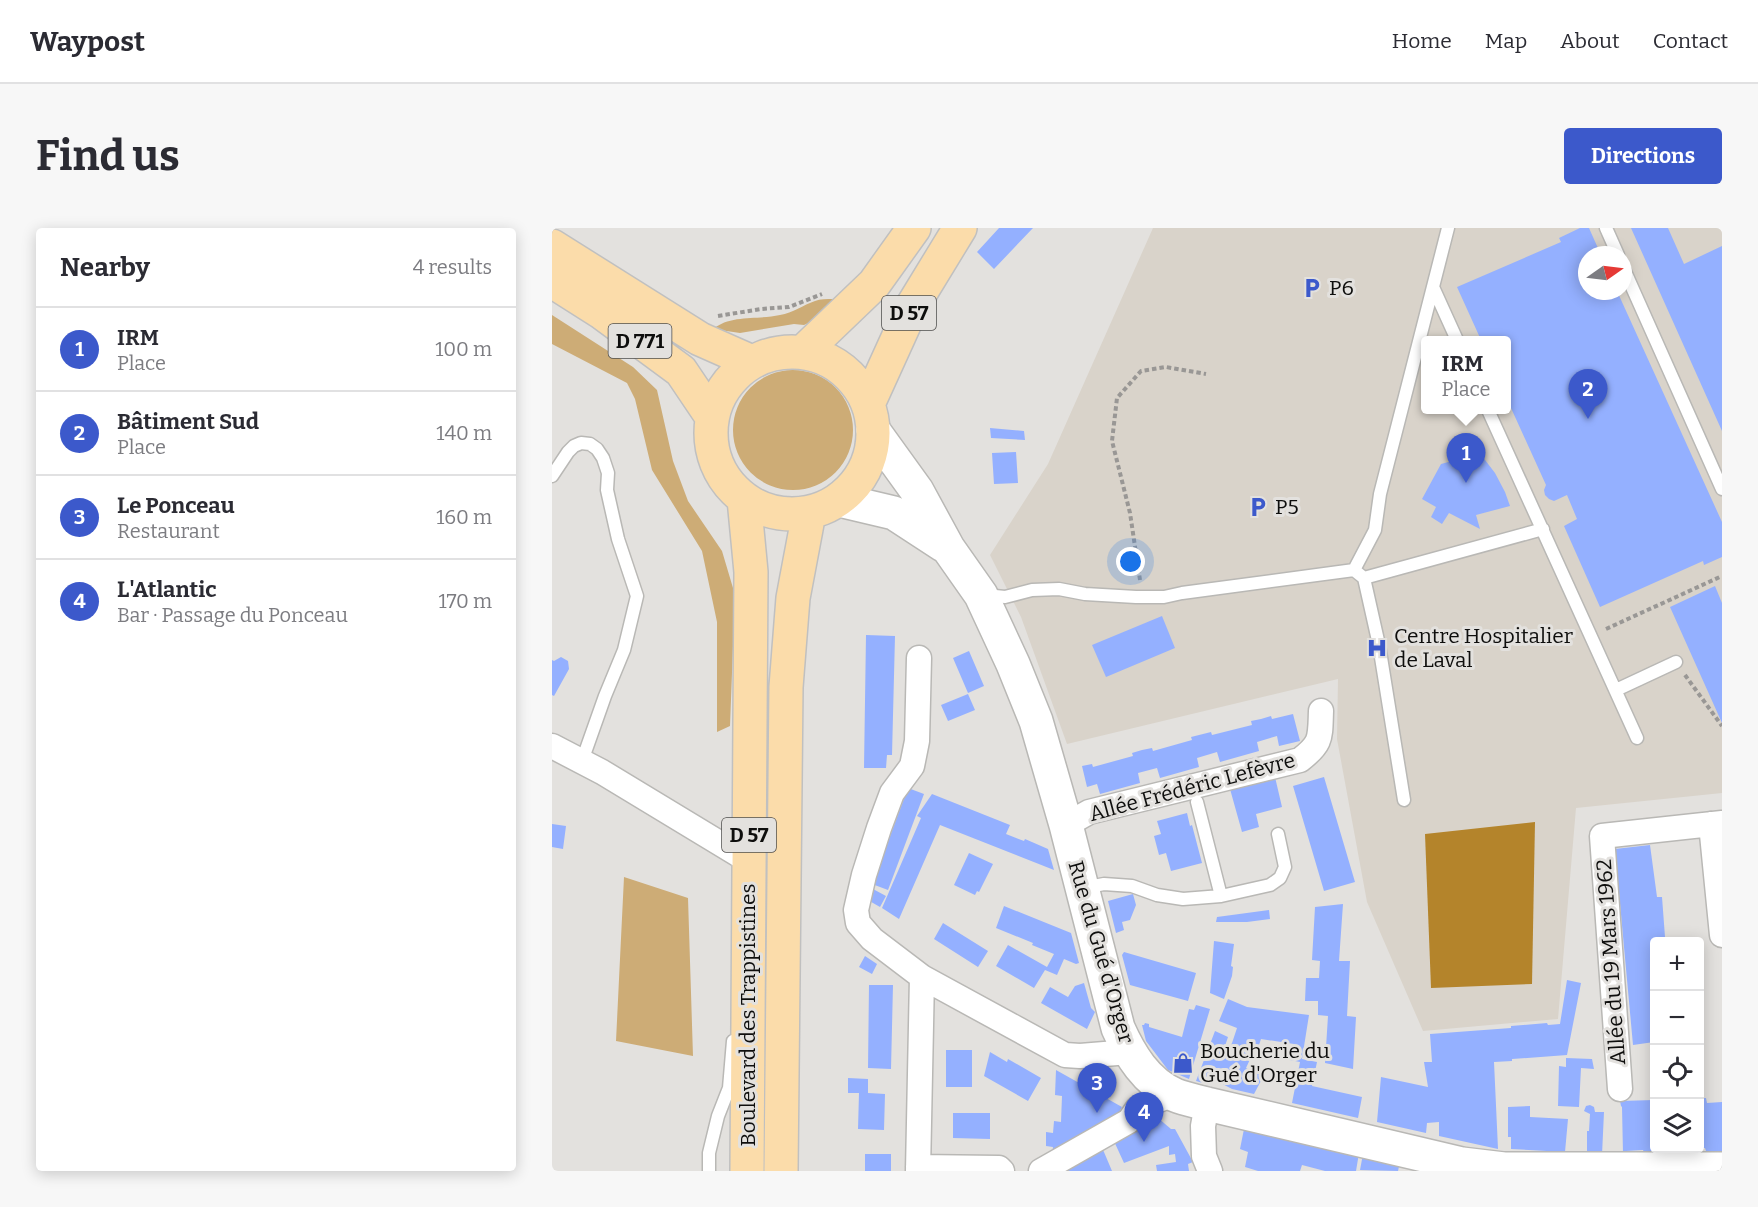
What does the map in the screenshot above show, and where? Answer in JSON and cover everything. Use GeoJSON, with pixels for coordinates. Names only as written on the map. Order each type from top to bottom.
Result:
{"type":"FeatureCollection","features":[{"type":"Feature","properties":{"kind":"main road","name":"D 57"},"geometry":{"type":"LineString","coordinates":[[803,352],[874,284],[914,228]]}},
{"type":"Feature","properties":{"kind":"main road","name":"D 57"},"geometry":{"type":"LineString","coordinates":[[871,417],[913,304],[960,228]]}},
{"type":"Feature","properties":{"kind":"main road","name":"D 771"},"geometry":{"type":"LineString","coordinates":[[552,246],[700,339],[752,362]]}},
{"type":"Feature","properties":{"kind":"main road","name":"D 771"},"geometry":{"type":"LineString","coordinates":[[552,281],[601,312],[681,371],[712,417]]}},
{"type":"Feature","properties":{"kind":"main road"},"geometry":{"type":"LineString","coordinates":[[803,352],[824,358],[842,369],[857,385],[871,417],[870,457],[858,482],[839,500],[809,513],[786,515],[764,510],[744,499],[727,483],[716,463],[711,440],[712,417],[720,395],[734,376],[752,362],[777,353],[803,352]]}},
{"type":"Feature","properties":{"kind":"main road","name":"Rue du Gué d'Orger"},"geometry":{"type":"LineString","coordinates":[[871,417],[917,491],[948,548],[981,595],[1013,664],[1036,721],[1066,825],[1118,1028],[1129,1052],[1149,1077],[1174,1094],[1411,1162],[1462,1164],[1504,1169],[1722,1169]]}},
{"type":"Feature","properties":{"kind":"main road","name":"Boulevard des Trappistines"},"geometry":{"type":"LineString","coordinates":[[744,499],[751,572],[747,1171]]}},
{"type":"Feature","properties":{"kind":"main road","name":"Rue du Gué d'Orger"},"geometry":{"type":"LineString","coordinates":[[839,500],[894,513],[948,548]]}},
{"type":"Feature","properties":{"kind":"main road","name":"Boulevard des Trappistines"},"geometry":{"type":"LineString","coordinates":[[781,1171],[786,687],[793,598],[809,513]]}},
{"type":"Feature","properties":{"kind":"street"},"geometry":{"type":"LineString","coordinates":[[919,658],[917,741],[912,766],[892,793],[864,875],[856,910],[858,923],[872,939],[922,977],[1065,1055],[1129,1052]]}},
{"type":"Feature","properties":{"kind":"street","name":"Allée Frédéric Lefèvre"},"geometry":{"type":"LineString","coordinates":[[1066,825],[1089,813],[1300,760],[1313,750],[1320,740],[1321,711]]}},
{"type":"Feature","properties":{"kind":"street"},"geometry":{"type":"LineString","coordinates":[[552,746],[602,772],[749,861]]}},
{"type":"Feature","properties":{"kind":"street","name":"Allée du 19 Mars 1962"},"geometry":{"type":"LineString","coordinates":[[1620,1089],[1602,836],[1716,824],[1722,935]]}},
{"type":"Feature","properties":{"kind":"street"},"geometry":{"type":"LineString","coordinates":[[922,977],[918,1169],[999,1168],[1002,1171]]}},
{"type":"Feature","properties":{"kind":"street"},"geometry":{"type":"LineString","coordinates":[[1041,1171],[1129,1121],[1138,1108],[1174,1094]]}},
{"type":"Feature","properties":{"kind":"street"},"geometry":{"type":"LineString","coordinates":[[1207,1104],[1203,1126],[1204,1156],[1210,1171]]}},
{"type":"Feature","properties":{"kind":"lane"},"geometry":{"type":"LineString","coordinates":[[1404,800],[1379,645],[1359,574],[1375,530],[1380,494],[1448,228]]}},
{"type":"Feature","properties":{"kind":"lane"},"geometry":{"type":"LineString","coordinates":[[1606,228],[1614,246]]}},
{"type":"Feature","properties":{"kind":"lane"},"geometry":{"type":"LineString","coordinates":[[1433,287],[1455,336]]}},
{"type":"Feature","properties":{"kind":"lane"},"geometry":{"type":"LineString","coordinates":[[1632,287],[1722,489]]}},
{"type":"Feature","properties":{"kind":"lane"},"geometry":{"type":"LineString","coordinates":[[1490,414],[1637,738]]}},
{"type":"Feature","properties":{"kind":"lane"},"geometry":{"type":"LineString","coordinates":[[552,476],[574,446],[581,443],[590,444],[597,449],[608,473],[607,490],[615,529],[637,596],[624,650],[582,761]]}},
{"type":"Feature","properties":{"kind":"lane"},"geometry":{"type":"LineString","coordinates":[[981,595],[1005,597],[1032,590],[1059,589],[1085,594],[1164,597],[1182,593],[1359,574],[1543,529]]}},
{"type":"Feature","properties":{"kind":"lane"},"geometry":{"type":"LineString","coordinates":[[1616,690],[1676,662]]}},
{"type":"Feature","properties":{"kind":"lane"},"geometry":{"type":"LineString","coordinates":[[1197,802],[1221,896]]}},
{"type":"Feature","properties":{"kind":"lane"},"geometry":{"type":"LineString","coordinates":[[1082,888],[1104,884],[1132,886],[1157,895],[1183,899],[1221,896],[1270,885],[1280,878],[1285,867],[1278,834]]}},
{"type":"Feature","properties":{"kind":"lane"},"geometry":{"type":"LineString","coordinates":[[736,1009],[749,861]]}},
{"type":"Feature","properties":{"kind":"lane"},"geometry":{"type":"LineString","coordinates":[[709,1171],[709,1153],[718,1116],[729,1088],[734,1031]]}},
{"type":"Feature","properties":{"kind":"path"},"geometry":{"type":"LineString","coordinates":[[709,318],[761,309],[789,307],[826,292]]}},
{"type":"Feature","properties":{"kind":"path"},"geometry":{"type":"LineString","coordinates":[[1143,597],[1130,513],[1112,441],[1117,398],[1141,371],[1166,367],[1206,374]]}},
{"type":"Feature","properties":{"kind":"path"},"geometry":{"type":"LineString","coordinates":[[1591,635],[1722,576]]}},
{"type":"Feature","properties":{"kind":"path"},"geometry":{"type":"LineString","coordinates":[[1676,662],[1722,726]]}},
{"type":"Feature","properties":{"kind":"shaded area","name":"Centre Hospitalier de Laval"},"geometry":{"type":"Polygon","coordinates":[[[1153,228],[1722,228],[1722,793],[1576,808],[1558,1019],[1423,1031],[1367,902],[1337,739],[1338,679],[1067,744],[1021,617],[990,555],[1048,464],[1153,228]]]}},
{"type":"Feature","properties":{"kind":"shaded area"},"geometry":{"type":"Polygon","coordinates":[[[833,299],[836,302],[817,319],[804,325],[794,324],[740,333],[713,329],[728,321],[780,315],[817,300],[833,299]]]}},
{"type":"Feature","properties":{"kind":"shaded area"},"geometry":{"type":"Polygon","coordinates":[[[552,315],[633,367],[657,390],[673,461],[688,501],[722,551],[733,588],[733,646],[730,726],[717,732],[717,622],[702,551],[652,470],[635,399],[627,383],[552,344],[552,315]]]}},
{"type":"Feature","properties":{"kind":"shaded area"},"geometry":{"type":"Polygon","coordinates":[[[793,370],[816,375],[835,388],[848,407],[853,430],[848,453],[835,472],[816,485],[793,490],[770,485],[751,472],[738,453],[733,430],[738,407],[751,388],[770,375],[793,370]]]}},
{"type":"Feature","properties":{"kind":"shaded area"},"geometry":{"type":"Polygon","coordinates":[[[1535,822],[1532,984],[1431,988],[1425,834],[1535,822]]]}},
{"type":"Feature","properties":{"kind":"shaded area"},"geometry":{"type":"Polygon","coordinates":[[[624,877],[688,898],[693,1056],[616,1041],[624,877]]]}},
{"type":"Feature","properties":{"kind":"building"},"geometry":{"type":"Polygon","coordinates":[[[999,228],[1033,228],[994,269],[977,252],[999,228]]]}},
{"type":"Feature","properties":{"kind":"building"},"geometry":{"type":"Polygon","coordinates":[[[1580,228],[1589,228],[1597,246],[1578,246],[1578,300],[1621,300],[1722,522],[1722,557],[1704,565],[1703,561],[1600,607],[1564,526],[1577,519],[1567,495],[1554,501],[1545,495],[1546,485],[1511,408],[1511,336],[1479,336],[1457,287],[1561,242],[1559,238],[1580,228]]]}},
{"type":"Feature","properties":{"kind":"building"},"geometry":{"type":"Polygon","coordinates":[[[1631,228],[1668,228],[1684,264],[1722,246],[1722,431],[1631,228]]]}},
{"type":"Feature","properties":{"kind":"building"},"geometry":{"type":"Polygon","coordinates":[[[990,428],[1024,431],[1025,440],[991,438],[990,428]]]}},
{"type":"Feature","properties":{"kind":"building"},"geometry":{"type":"Polygon","coordinates":[[[1468,443],[1495,473],[1510,506],[1476,515],[1480,529],[1449,513],[1442,524],[1431,517],[1436,507],[1422,499],[1441,464],[1463,458],[1468,443]]]}},
{"type":"Feature","properties":{"kind":"building"},"geometry":{"type":"Polygon","coordinates":[[[1016,452],[1018,483],[994,484],[992,453],[1016,452]]]}},
{"type":"Feature","properties":{"kind":"building"},"geometry":{"type":"Polygon","coordinates":[[[1715,586],[1722,603],[1722,723],[1670,607],[1715,586]]]}},
{"type":"Feature","properties":{"kind":"building"},"geometry":{"type":"Polygon","coordinates":[[[1162,616],[1175,648],[1106,677],[1092,645],[1162,616]]]}},
{"type":"Feature","properties":{"kind":"building"},"geometry":{"type":"Polygon","coordinates":[[[866,635],[895,636],[892,755],[887,755],[886,768],[864,768],[866,635]]]}},
{"type":"Feature","properties":{"kind":"building"},"geometry":{"type":"Polygon","coordinates":[[[969,651],[984,686],[968,693],[953,658],[969,651]]]}},
{"type":"Feature","properties":{"kind":"building"},"geometry":{"type":"Polygon","coordinates":[[[561,657],[568,661],[569,669],[554,696],[552,695],[552,660],[561,657]]]}},
{"type":"Feature","properties":{"kind":"building"},"geometry":{"type":"Polygon","coordinates":[[[968,694],[975,710],[948,721],[941,705],[968,694]]]}},
{"type":"Feature","properties":{"kind":"building"},"geometry":{"type":"Polygon","coordinates":[[[1293,714],[1300,741],[1279,746],[1277,736],[1257,742],[1259,751],[1220,762],[1217,752],[1197,758],[1199,767],[1160,778],[1157,768],[1138,773],[1140,783],[1100,794],[1097,784],[1087,787],[1082,766],[1092,764],[1093,767],[1133,756],[1132,753],[1142,750],[1152,748],[1153,751],[1192,740],[1191,737],[1211,732],[1212,735],[1252,725],[1251,721],[1293,714]]]}},
{"type":"Feature","properties":{"kind":"building"},"geometry":{"type":"Polygon","coordinates":[[[1275,777],[1282,807],[1256,814],[1259,827],[1242,832],[1230,789],[1275,777]]]}},
{"type":"Feature","properties":{"kind":"building"},"geometry":{"type":"Polygon","coordinates":[[[1324,777],[1355,882],[1324,891],[1293,786],[1324,777]]]}},
{"type":"Feature","properties":{"kind":"building"},"geometry":{"type":"Polygon","coordinates":[[[908,788],[924,794],[888,890],[872,884],[908,788]]]}},
{"type":"Feature","properties":{"kind":"building"},"geometry":{"type":"Polygon","coordinates":[[[932,794],[1010,825],[1006,834],[1048,849],[1054,870],[940,825],[899,919],[882,908],[921,818],[917,816],[932,794]]]}},
{"type":"Feature","properties":{"kind":"building"},"geometry":{"type":"Polygon","coordinates":[[[1187,813],[1202,863],[1171,871],[1166,853],[1159,855],[1154,836],[1161,834],[1157,821],[1187,813]]]}},
{"type":"Feature","properties":{"kind":"building"},"geometry":{"type":"Polygon","coordinates":[[[552,824],[566,826],[563,849],[552,847],[552,824]]]}},
{"type":"Feature","properties":{"kind":"building"},"geometry":{"type":"Polygon","coordinates":[[[1650,845],[1657,897],[1662,897],[1665,937],[1650,937],[1650,1043],[1633,1045],[1615,849],[1650,845]]]}},
{"type":"Feature","properties":{"kind":"building"},"geometry":{"type":"Polygon","coordinates":[[[969,853],[993,864],[979,892],[977,891],[975,895],[954,885],[969,853]]]}},
{"type":"Feature","properties":{"kind":"building"},"geometry":{"type":"Polygon","coordinates":[[[873,889],[886,896],[880,907],[866,899],[873,889]]]}},
{"type":"Feature","properties":{"kind":"building"},"geometry":{"type":"Polygon","coordinates":[[[1133,894],[1136,905],[1130,920],[1122,922],[1124,930],[1116,933],[1108,901],[1133,894]]]}},
{"type":"Feature","properties":{"kind":"building"},"geometry":{"type":"Polygon","coordinates":[[[1343,904],[1339,961],[1350,961],[1347,1016],[1356,1017],[1353,1069],[1325,1063],[1328,1016],[1318,1015],[1318,1001],[1305,1001],[1306,978],[1319,978],[1320,961],[1312,960],[1315,907],[1343,904]]]}},
{"type":"Feature","properties":{"kind":"building"},"geometry":{"type":"Polygon","coordinates":[[[1004,906],[1071,933],[1079,963],[1064,959],[1057,975],[1045,970],[1034,988],[996,966],[1008,945],[1047,967],[1054,954],[996,928],[1004,906]]]}},
{"type":"Feature","properties":{"kind":"building"},"geometry":{"type":"Polygon","coordinates":[[[1269,910],[1270,919],[1216,922],[1217,917],[1269,910]]]}},
{"type":"Feature","properties":{"kind":"building"},"geometry":{"type":"Polygon","coordinates":[[[943,923],[988,951],[978,967],[934,939],[943,923]]]}},
{"type":"Feature","properties":{"kind":"building"},"geometry":{"type":"Polygon","coordinates":[[[1214,941],[1234,944],[1232,976],[1224,999],[1210,993],[1214,941]]]}},
{"type":"Feature","properties":{"kind":"building"},"geometry":{"type":"Polygon","coordinates":[[[1124,952],[1196,973],[1188,1001],[1130,985],[1122,955],[1124,952]]]}},
{"type":"Feature","properties":{"kind":"building"},"geometry":{"type":"Polygon","coordinates":[[[865,956],[877,964],[872,974],[859,967],[865,956]]]}},
{"type":"Feature","properties":{"kind":"building"},"geometry":{"type":"Polygon","coordinates":[[[1567,980],[1581,983],[1567,1055],[1494,1062],[1498,1149],[1439,1136],[1439,1122],[1427,1123],[1426,1133],[1377,1122],[1381,1077],[1428,1087],[1424,1062],[1432,1062],[1430,1034],[1547,1023],[1548,1025],[1560,1024],[1567,980]]]}},
{"type":"Feature","properties":{"kind":"building"},"geometry":{"type":"Polygon","coordinates":[[[1084,983],[1091,1008],[1095,1012],[1087,1029],[1041,1003],[1050,987],[1068,997],[1075,986],[1084,983]]]}},
{"type":"Feature","properties":{"kind":"building"},"geometry":{"type":"Polygon","coordinates":[[[869,985],[893,985],[891,1069],[868,1068],[869,985]]]}},
{"type":"Feature","properties":{"kind":"building"},"geometry":{"type":"Polygon","coordinates":[[[1228,999],[1247,1007],[1309,1015],[1302,1059],[1317,1062],[1312,1086],[1362,1097],[1358,1118],[1292,1103],[1300,1062],[1290,1060],[1294,1044],[1261,1039],[1256,1054],[1252,1055],[1246,1068],[1252,1071],[1255,1066],[1264,1070],[1254,1094],[1232,1089],[1213,1079],[1210,1085],[1196,1081],[1215,1031],[1228,1037],[1224,1049],[1228,1051],[1232,1043],[1237,1028],[1219,1021],[1228,999]]]}},
{"type":"Feature","properties":{"kind":"building"},"geometry":{"type":"Polygon","coordinates":[[[1196,1005],[1210,1009],[1189,1079],[1168,1070],[1146,1041],[1142,1025],[1149,1024],[1149,1027],[1182,1037],[1189,1009],[1194,1010],[1196,1005]]]}},
{"type":"Feature","properties":{"kind":"building"},"geometry":{"type":"Polygon","coordinates":[[[946,1050],[972,1050],[972,1087],[946,1087],[946,1050]]]}},
{"type":"Feature","properties":{"kind":"building"},"geometry":{"type":"Polygon","coordinates":[[[990,1052],[1007,1062],[1008,1059],[1041,1078],[1028,1101],[984,1076],[990,1052]]]}},
{"type":"Feature","properties":{"kind":"building"},"geometry":{"type":"Polygon","coordinates":[[[1566,1058],[1592,1059],[1594,1069],[1581,1068],[1579,1107],[1558,1106],[1559,1066],[1566,1067],[1566,1058]]]}},
{"type":"Feature","properties":{"kind":"building"},"geometry":{"type":"Polygon","coordinates":[[[1056,1070],[1122,1107],[1114,1121],[1052,1155],[1053,1147],[1046,1146],[1046,1132],[1053,1133],[1054,1121],[1061,1122],[1062,1096],[1055,1095],[1056,1070]]]}},
{"type":"Feature","properties":{"kind":"building"},"geometry":{"type":"Polygon","coordinates":[[[848,1078],[868,1079],[868,1093],[885,1094],[884,1130],[858,1129],[859,1093],[848,1093],[848,1078]]]}},
{"type":"Feature","properties":{"kind":"building"},"geometry":{"type":"Polygon","coordinates":[[[1704,1098],[1706,1098],[1707,1103],[1722,1102],[1722,1151],[1706,1151],[1704,1098]]]}},
{"type":"Feature","properties":{"kind":"building"},"geometry":{"type":"Polygon","coordinates":[[[1650,1100],[1650,1153],[1644,1153],[1643,1150],[1626,1151],[1626,1154],[1623,1154],[1620,1101],[1650,1100]]]}},
{"type":"Feature","properties":{"kind":"building"},"geometry":{"type":"Polygon","coordinates":[[[1530,1106],[1530,1117],[1568,1119],[1565,1152],[1511,1149],[1511,1137],[1508,1137],[1508,1107],[1530,1106]]]}},
{"type":"Feature","properties":{"kind":"building"},"geometry":{"type":"Polygon","coordinates":[[[1586,1106],[1594,1107],[1595,1112],[1604,1112],[1602,1155],[1587,1154],[1590,1114],[1584,1111],[1586,1106]]]}},
{"type":"Feature","properties":{"kind":"building"},"geometry":{"type":"Polygon","coordinates":[[[953,1113],[990,1113],[990,1139],[953,1138],[953,1113]]]}},
{"type":"Feature","properties":{"kind":"building"},"geometry":{"type":"Polygon","coordinates":[[[1158,1118],[1171,1129],[1175,1129],[1193,1162],[1188,1164],[1189,1171],[1157,1171],[1156,1165],[1176,1162],[1175,1154],[1169,1155],[1169,1146],[1124,1163],[1113,1139],[1158,1118]]]}},
{"type":"Feature","properties":{"kind":"building"},"geometry":{"type":"Polygon","coordinates":[[[1244,1129],[1359,1153],[1356,1171],[1325,1171],[1302,1165],[1300,1171],[1258,1171],[1245,1167],[1248,1152],[1240,1149],[1244,1129]]]}},
{"type":"Feature","properties":{"kind":"building"},"geometry":{"type":"Polygon","coordinates":[[[1101,1145],[1112,1171],[1066,1171],[1063,1164],[1101,1145]]]}},
{"type":"Feature","properties":{"kind":"building"},"geometry":{"type":"Polygon","coordinates":[[[865,1154],[891,1154],[891,1171],[865,1171],[865,1154]]]}},
{"type":"Feature","properties":{"kind":"building"},"geometry":{"type":"Polygon","coordinates":[[[1363,1154],[1400,1162],[1398,1171],[1360,1170],[1363,1154]]]}},
{"type":"Feature","properties":{"kind":"place","name":"P6"},"geometry":{"type":"Point","coordinates":[1312,288]}},
{"type":"Feature","properties":{"kind":"place","name":"Bâtiment Sud"},"geometry":{"type":"Point","coordinates":[1588,419]}},
{"type":"Feature","properties":{"kind":"place","name":"IRM"},"geometry":{"type":"Point","coordinates":[1466,483]}},
{"type":"Feature","properties":{"kind":"place","name":"P5"},"geometry":{"type":"Point","coordinates":[1258,507]}},
{"type":"Feature","properties":{"kind":"place","name":"Centre Hospitalier de Laval"},"geometry":{"type":"Point","coordinates":[1377,648]}},
{"type":"Feature","properties":{"kind":"place","name":"Boucherie du Gué d'Orger"},"geometry":{"type":"Point","coordinates":[1183,1063]}},
{"type":"Feature","properties":{"kind":"place","name":"Le Ponceau"},"geometry":{"type":"Point","coordinates":[1097,1113]}},
{"type":"Feature","properties":{"kind":"place","name":"L'Atlantic"},"geometry":{"type":"Point","coordinates":[1144,1142]}}]}
